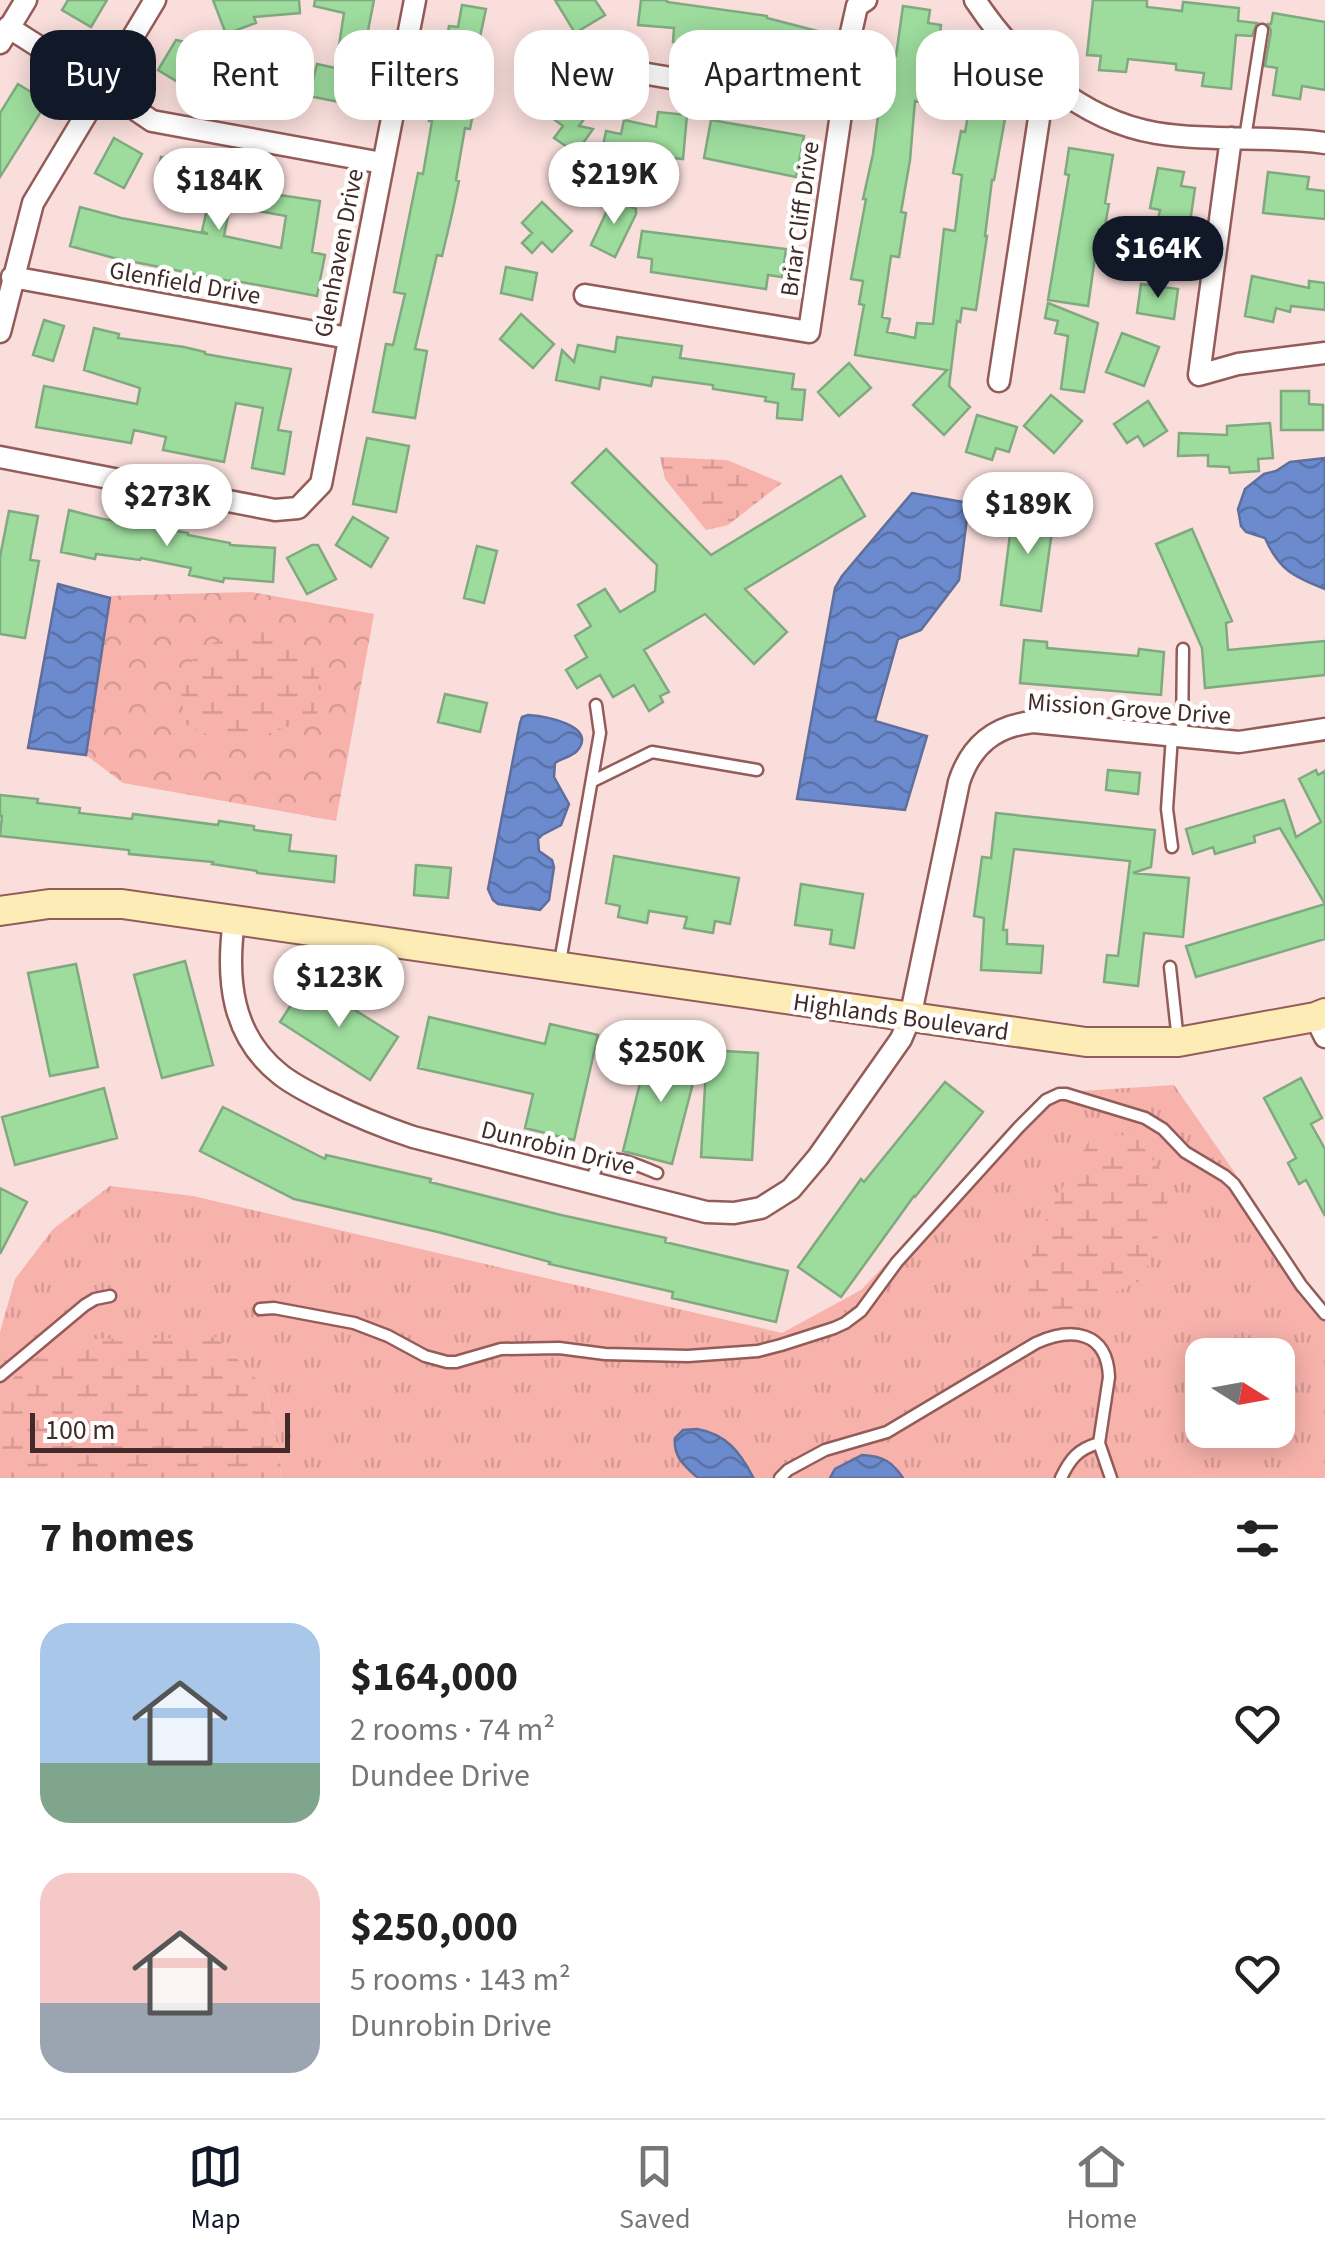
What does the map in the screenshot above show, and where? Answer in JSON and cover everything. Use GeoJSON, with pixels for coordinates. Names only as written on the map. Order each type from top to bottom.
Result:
{"type":"FeatureCollection","features":[{"type":"Feature","properties":{"kind":"street"},"geometry":{"type":"LineString","coordinates":[[26,0],[4,35],[30,49]]}},
{"type":"Feature","properties":{"kind":"street"},"geometry":{"type":"LineString","coordinates":[[137,30],[155,0]]}},
{"type":"Feature","properties":{"kind":"street","name":"Glenhaven Drive"},"geometry":{"type":"LineString","coordinates":[[0,457],[275,510],[298,508],[321,484],[415,0]]}},
{"type":"Feature","properties":{"kind":"street","name":"Briar Cliff Drive"},"geometry":{"type":"LineString","coordinates":[[852,30],[858,6],[866,0]]}},
{"type":"Feature","properties":{"kind":"street"},"geometry":{"type":"LineString","coordinates":[[975,0],[995,30]]}},
{"type":"Feature","properties":{"kind":"street"},"geometry":{"type":"LineString","coordinates":[[1079,102],[1104,118],[1155,132],[1325,143]]}},
{"type":"Feature","properties":{"kind":"street"},"geometry":{"type":"LineString","coordinates":[[0,332],[33,204],[82,120]]}},
{"type":"Feature","properties":{"kind":"street"},"geometry":{"type":"LineString","coordinates":[[149,120],[382,163]]}},
{"type":"Feature","properties":{"kind":"street","name":"Briar Cliff Drive"},"geometry":{"type":"LineString","coordinates":[[585,295],[809,332],[840,120]]}},
{"type":"Feature","properties":{"kind":"street"},"geometry":{"type":"LineString","coordinates":[[998,381],[1038,120]]}},
{"type":"Feature","properties":{"kind":"street"},"geometry":{"type":"LineString","coordinates":[[1238,138],[1199,375],[1238,364],[1325,353]]}},
{"type":"Feature","properties":{"kind":"street","name":"Glenfield Drive"},"geometry":{"type":"LineString","coordinates":[[12,276],[348,338]]}},
{"type":"Feature","properties":{"kind":"street","name":"Mission Grove Drive"},"geometry":{"type":"LineString","coordinates":[[910,1018],[959,782],[980,743],[1002,729],[1033,722],[1240,742],[1325,730]]}},
{"type":"Feature","properties":{"kind":"street","name":"Highlands Boulevard"},"geometry":{"type":"LineString","coordinates":[[0,910],[76,902],[122,904],[1086,1042],[1178,1042],[1322,1022]]}},
{"type":"Feature","properties":{"kind":"street","name":"Dunrobin Drive"},"geometry":{"type":"LineString","coordinates":[[234,920],[230,952],[233,997],[250,1042],[280,1074],[300,1088],[372,1124],[414,1137],[720,1214],[749,1211],[774,1202],[791,1190],[818,1157],[910,1018]]}},
{"type":"Feature","properties":{"kind":"lane"},"geometry":{"type":"LineString","coordinates":[[1238,138],[1262,30]]}},
{"type":"Feature","properties":{"kind":"lane"},"geometry":{"type":"LineString","coordinates":[[1172,847],[1167,809],[1177,736],[1182,650]]}},
{"type":"Feature","properties":{"kind":"lane"},"geometry":{"type":"LineString","coordinates":[[559,968],[600,733],[596,705]]}},
{"type":"Feature","properties":{"kind":"lane"},"geometry":{"type":"LineString","coordinates":[[593,781],[652,752],[757,770]]}},
{"type":"Feature","properties":{"kind":"lane"},"geometry":{"type":"LineString","coordinates":[[1170,967],[1178,1042]]}},
{"type":"Feature","properties":{"kind":"lane"},"geometry":{"type":"LineString","coordinates":[[260,1309],[274,1308],[354,1323],[424,1356],[447,1362],[501,1349],[558,1348],[605,1354],[688,1356],[742,1353],[781,1345],[834,1328],[862,1311],[898,1262],[1019,1127],[1046,1100],[1066,1094],[1145,1118],[1162,1128],[1184,1152],[1225,1176],[1325,1314]]}},
{"type":"Feature","properties":{"kind":"lane"},"geometry":{"type":"LineString","coordinates":[[590,1182],[605,1160],[617,1159],[657,1173]]}},
{"type":"Feature","properties":{"kind":"lane"},"geometry":{"type":"LineString","coordinates":[[0,1376],[85,1305],[110,1296]]}},
{"type":"Feature","properties":{"kind":"lane"},"geometry":{"type":"LineString","coordinates":[[780,1478],[825,1450],[887,1432],[1036,1343],[1054,1335],[1072,1334],[1098,1345],[1108,1366],[1099,1444],[1111,1478]]}},
{"type":"Feature","properties":{"kind":"lane"},"geometry":{"type":"LineString","coordinates":[[1061,1478],[1075,1454],[1099,1444]]}},
{"type":"Feature","properties":{"kind":"green space"},"geometry":{"type":"Polygon","coordinates":[[[660,457],[727,460],[782,483],[728,525],[706,530],[665,479],[660,457]]]}},
{"type":"Feature","properties":{"kind":"green space"},"geometry":{"type":"Polygon","coordinates":[[[251,592],[374,614],[336,821],[123,783],[86,755],[110,598],[103,596],[251,592]]]}},
{"type":"Feature","properties":{"kind":"green space"},"geometry":{"type":"Polygon","coordinates":[[[271,622],[320,657],[317,717],[232,746],[185,724],[180,684],[199,648],[271,622]]]}},
{"type":"Feature","properties":{"kind":"green space"},"geometry":{"type":"Polygon","coordinates":[[[1174,1085],[1235,1173],[1325,1320],[1325,1478],[903,1478],[895,1465],[862,1455],[835,1469],[830,1478],[753,1478],[744,1458],[679,1459],[698,1478],[280,1478],[266,1389],[216,1337],[156,1339],[0,1393],[0,1332],[15,1279],[53,1229],[110,1186],[193,1196],[782,1333],[861,1290],[1049,1093],[1174,1085]]]}},
{"type":"Feature","properties":{"kind":"green space"},"geometry":{"type":"Polygon","coordinates":[[[1134,1135],[1172,1185],[1142,1280],[1087,1305],[1079,1325],[1046,1323],[1028,1288],[1028,1273],[1040,1233],[1092,1136],[1134,1135]]]}},
{"type":"Feature","properties":{"kind":"green space"},"geometry":{"type":"Polygon","coordinates":[[[216,1337],[266,1389],[280,1478],[0,1478],[0,1393],[30,1360],[84,1339],[216,1337]]]}},
{"type":"Feature","properties":{"kind":"water"},"geometry":{"type":"Polygon","coordinates":[[[1325,458],[1325,589],[1289,571],[1265,538],[1246,532],[1238,509],[1245,489],[1264,474],[1290,462],[1325,458]]]}},
{"type":"Feature","properties":{"kind":"water"},"geometry":{"type":"Polygon","coordinates":[[[912,493],[969,503],[959,580],[921,630],[898,639],[875,721],[927,736],[905,810],[797,799],[835,588],[912,493]]]}},
{"type":"Feature","properties":{"kind":"water"},"geometry":{"type":"Polygon","coordinates":[[[58,584],[110,598],[86,755],[28,748],[58,584]]]}},
{"type":"Feature","properties":{"kind":"water"},"geometry":{"type":"Polygon","coordinates":[[[528,715],[575,728],[582,742],[575,753],[555,763],[554,777],[569,804],[561,825],[538,839],[539,851],[552,860],[554,867],[549,900],[540,910],[498,904],[488,889],[520,723],[528,715]]]}},
{"type":"Feature","properties":{"kind":"water"},"geometry":{"type":"Polygon","coordinates":[[[697,1429],[716,1435],[731,1446],[753,1477],[698,1478],[680,1460],[675,1444],[683,1430],[697,1429]]]}},
{"type":"Feature","properties":{"kind":"water"},"geometry":{"type":"Polygon","coordinates":[[[862,1455],[886,1460],[903,1478],[830,1478],[835,1469],[862,1455]]]}},
{"type":"Feature","properties":{"kind":"building"},"geometry":{"type":"Polygon","coordinates":[[[68,0],[107,0],[91,27],[62,10],[68,0]]]}},
{"type":"Feature","properties":{"kind":"building"},"geometry":{"type":"Polygon","coordinates":[[[213,0],[299,0],[300,13],[254,17],[256,23],[224,30],[213,0]]]}},
{"type":"Feature","properties":{"kind":"building"},"geometry":{"type":"Polygon","coordinates":[[[315,0],[374,0],[368,30],[341,30],[344,13],[314,6],[315,0]]]}},
{"type":"Feature","properties":{"kind":"building"},"geometry":{"type":"Polygon","coordinates":[[[555,0],[595,0],[605,15],[573,30],[555,0]]]}},
{"type":"Feature","properties":{"kind":"building"},"geometry":{"type":"Polygon","coordinates":[[[641,0],[667,0],[767,16],[813,30],[674,30],[638,25],[641,0]]]}},
{"type":"Feature","properties":{"kind":"building"},"geometry":{"type":"Polygon","coordinates":[[[1093,0],[1147,0],[1147,7],[1182,11],[1183,2],[1239,8],[1238,21],[1257,23],[1252,36],[1236,35],[1231,89],[1202,86],[1204,73],[1176,70],[1176,64],[1128,59],[1126,72],[1099,70],[1101,56],[1087,55],[1093,0]]]}},
{"type":"Feature","properties":{"kind":"building"},"geometry":{"type":"Polygon","coordinates":[[[462,5],[486,9],[482,30],[448,30],[449,26],[458,27],[462,5]]]}},
{"type":"Feature","properties":{"kind":"building"},"geometry":{"type":"Polygon","coordinates":[[[903,6],[930,10],[928,23],[941,25],[940,30],[916,30],[916,101],[901,212],[906,213],[899,257],[891,256],[882,317],[890,319],[887,332],[915,338],[917,323],[933,324],[944,229],[955,231],[962,175],[953,173],[961,131],[965,132],[967,120],[1005,120],[992,180],[976,310],[962,308],[960,322],[957,321],[949,386],[970,407],[944,435],[913,405],[947,370],[855,355],[864,305],[859,304],[863,281],[851,279],[877,120],[896,120],[896,56],[903,6]]]}},
{"type":"Feature","properties":{"kind":"building"},"geometry":{"type":"Polygon","coordinates":[[[1273,13],[1325,22],[1325,90],[1302,86],[1300,99],[1273,95],[1277,68],[1265,66],[1271,31],[1268,24],[1273,13]]]}},
{"type":"Feature","properties":{"kind":"building"},"geometry":{"type":"Polygon","coordinates":[[[176,40],[176,81],[158,70],[176,40]]]}},
{"type":"Feature","properties":{"kind":"building"},"geometry":{"type":"Polygon","coordinates":[[[317,64],[334,68],[334,101],[314,97],[317,64]]]}},
{"type":"Feature","properties":{"kind":"building"},"geometry":{"type":"Polygon","coordinates":[[[18,84],[30,91],[30,120],[36,120],[0,177],[0,113],[18,84]]]}},
{"type":"Feature","properties":{"kind":"building"},"geometry":{"type":"Polygon","coordinates":[[[658,112],[669,113],[669,120],[687,120],[683,159],[645,155],[642,170],[600,161],[606,131],[621,134],[624,120],[656,127],[658,112]]]}},
{"type":"Feature","properties":{"kind":"building"},"geometry":{"type":"Polygon","coordinates":[[[472,120],[470,129],[465,128],[452,214],[442,256],[437,255],[415,349],[427,351],[415,418],[373,412],[386,344],[393,345],[405,294],[394,292],[418,173],[423,174],[429,121],[472,120]]]}},
{"type":"Feature","properties":{"kind":"building"},"geometry":{"type":"Polygon","coordinates":[[[555,120],[583,120],[579,126],[593,129],[576,153],[554,138],[563,126],[555,120]]]}},
{"type":"Feature","properties":{"kind":"building"},"geometry":{"type":"Polygon","coordinates":[[[711,120],[804,136],[796,177],[704,158],[711,120]]]}},
{"type":"Feature","properties":{"kind":"building"},"geometry":{"type":"Polygon","coordinates":[[[114,138],[142,154],[124,188],[95,173],[114,138]]]}},
{"type":"Feature","properties":{"kind":"building"},"geometry":{"type":"Polygon","coordinates":[[[1069,148],[1113,155],[1105,203],[1109,204],[1104,231],[1099,230],[1088,306],[1048,300],[1069,175],[1065,174],[1069,148]]]}},
{"type":"Feature","properties":{"kind":"building"},"geometry":{"type":"Polygon","coordinates":[[[161,157],[237,173],[236,179],[280,187],[279,195],[320,201],[312,252],[325,255],[317,296],[114,258],[70,246],[80,207],[208,234],[202,231],[210,196],[156,183],[161,157]],[[230,206],[224,236],[281,248],[286,216],[230,206]]]}},
{"type":"Feature","properties":{"kind":"building"},"geometry":{"type":"Polygon","coordinates":[[[1158,168],[1184,172],[1181,186],[1195,188],[1187,243],[1176,241],[1173,256],[1151,252],[1160,210],[1150,208],[1158,168]]]}},
{"type":"Feature","properties":{"kind":"building"},"geometry":{"type":"Polygon","coordinates":[[[1268,172],[1309,177],[1307,189],[1325,191],[1325,219],[1263,213],[1268,172]]]}},
{"type":"Feature","properties":{"kind":"building"},"geometry":{"type":"Polygon","coordinates":[[[613,198],[636,209],[615,257],[591,245],[613,198]]]}},
{"type":"Feature","properties":{"kind":"building"},"geometry":{"type":"Polygon","coordinates":[[[542,202],[572,231],[552,252],[542,242],[532,253],[522,243],[532,233],[522,223],[542,202]]]}},
{"type":"Feature","properties":{"kind":"building"},"geometry":{"type":"Polygon","coordinates":[[[642,231],[786,249],[782,277],[768,275],[766,289],[651,272],[652,259],[638,257],[642,231]]]}},
{"type":"Feature","properties":{"kind":"building"},"geometry":{"type":"Polygon","coordinates":[[[506,267],[537,273],[532,300],[501,293],[506,267]]]}},
{"type":"Feature","properties":{"kind":"building"},"geometry":{"type":"Polygon","coordinates":[[[1252,276],[1309,288],[1309,281],[1325,283],[1325,310],[1291,306],[1290,312],[1276,308],[1273,322],[1245,316],[1252,276]]]}},
{"type":"Feature","properties":{"kind":"building"},"geometry":{"type":"Polygon","coordinates":[[[1141,284],[1178,289],[1174,319],[1137,313],[1141,284]]]}},
{"type":"Feature","properties":{"kind":"building"},"geometry":{"type":"Polygon","coordinates":[[[1048,303],[1098,323],[1084,392],[1061,389],[1068,336],[1055,333],[1058,321],[1045,318],[1048,303]]]}},
{"type":"Feature","properties":{"kind":"building"},"geometry":{"type":"Polygon","coordinates":[[[521,314],[554,344],[533,368],[500,339],[521,314]]]}},
{"type":"Feature","properties":{"kind":"building"},"geometry":{"type":"Polygon","coordinates":[[[44,320],[64,326],[53,361],[33,355],[44,320]]]}},
{"type":"Feature","properties":{"kind":"building"},"geometry":{"type":"Polygon","coordinates":[[[94,328],[119,334],[118,338],[291,369],[278,430],[291,432],[284,474],[252,468],[263,408],[236,403],[224,462],[163,450],[166,437],[134,430],[131,443],[36,427],[44,386],[137,404],[140,388],[84,370],[94,328]]]}},
{"type":"Feature","properties":{"kind":"building"},"geometry":{"type":"Polygon","coordinates":[[[1122,333],[1159,347],[1144,386],[1106,372],[1122,333]]]}},
{"type":"Feature","properties":{"kind":"building"},"geometry":{"type":"Polygon","coordinates":[[[617,337],[682,346],[680,358],[794,374],[792,389],[805,390],[802,420],[777,418],[778,403],[765,401],[766,397],[713,389],[713,385],[653,377],[651,386],[601,377],[599,389],[556,380],[562,350],[574,362],[578,345],[615,352],[617,337]]]}},
{"type":"Feature","properties":{"kind":"building"},"geometry":{"type":"Polygon","coordinates":[[[849,363],[871,388],[839,416],[818,392],[849,363]]]}},
{"type":"Feature","properties":{"kind":"building"},"geometry":{"type":"Polygon","coordinates":[[[1281,391],[1309,391],[1309,404],[1323,405],[1323,430],[1281,430],[1281,391]]]}},
{"type":"Feature","properties":{"kind":"building"},"geometry":{"type":"Polygon","coordinates":[[[1051,395],[1082,421],[1054,453],[1024,426],[1051,395]]]}},
{"type":"Feature","properties":{"kind":"building"},"geometry":{"type":"Polygon","coordinates":[[[1148,401],[1167,431],[1144,446],[1138,436],[1127,443],[1114,424],[1148,401]]]}},
{"type":"Feature","properties":{"kind":"building"},"geometry":{"type":"Polygon","coordinates":[[[977,415],[1017,427],[1009,452],[996,448],[992,460],[966,452],[977,415]]]}},
{"type":"Feature","properties":{"kind":"building"},"geometry":{"type":"Polygon","coordinates":[[[1270,423],[1273,458],[1258,459],[1259,471],[1230,473],[1229,467],[1208,466],[1208,455],[1178,456],[1179,433],[1227,435],[1227,426],[1270,423]]]}},
{"type":"Feature","properties":{"kind":"building"},"geometry":{"type":"Polygon","coordinates":[[[367,438],[409,446],[396,512],[353,504],[367,438]]]}},
{"type":"Feature","properties":{"kind":"building"},"geometry":{"type":"Polygon","coordinates":[[[606,449],[711,555],[841,476],[865,516],[745,589],[787,632],[754,664],[705,614],[644,650],[669,692],[660,696],[663,702],[649,711],[634,685],[613,697],[600,675],[577,688],[566,670],[587,657],[575,636],[591,626],[578,605],[605,589],[620,612],[655,591],[657,565],[572,483],[606,449]]]}},
{"type":"Feature","properties":{"kind":"building"},"geometry":{"type":"Polygon","coordinates":[[[1014,503],[1055,509],[1041,611],[1001,605],[1014,503]]]}},
{"type":"Feature","properties":{"kind":"building"},"geometry":{"type":"Polygon","coordinates":[[[69,510],[230,545],[275,548],[273,582],[224,578],[223,582],[189,575],[191,568],[141,558],[96,554],[95,559],[61,552],[69,510]]]}},
{"type":"Feature","properties":{"kind":"building"},"geometry":{"type":"Polygon","coordinates":[[[9,511],[38,516],[30,560],[39,561],[25,638],[0,634],[0,557],[9,511]]]}},
{"type":"Feature","properties":{"kind":"building"},"geometry":{"type":"Polygon","coordinates":[[[353,517],[388,538],[371,567],[336,545],[353,517]]]}},
{"type":"Feature","properties":{"kind":"building"},"geometry":{"type":"Polygon","coordinates":[[[1192,529],[1232,621],[1226,623],[1228,650],[1325,641],[1325,675],[1205,688],[1202,648],[1156,544],[1192,529]]]}},
{"type":"Feature","properties":{"kind":"building"},"geometry":{"type":"Polygon","coordinates":[[[318,545],[336,579],[307,594],[287,558],[318,545]]]}},
{"type":"Feature","properties":{"kind":"building"},"geometry":{"type":"Polygon","coordinates":[[[477,546],[497,551],[484,603],[464,598],[477,546]]]}},
{"type":"Feature","properties":{"kind":"building"},"geometry":{"type":"Polygon","coordinates":[[[1024,640],[1047,642],[1047,648],[1138,656],[1139,649],[1164,652],[1161,695],[1020,683],[1024,640]]]}},
{"type":"Feature","properties":{"kind":"building"},"geometry":{"type":"Polygon","coordinates":[[[445,694],[487,703],[480,732],[438,722],[445,694]]]}},
{"type":"Feature","properties":{"kind":"building"},"geometry":{"type":"Polygon","coordinates":[[[1108,770],[1140,773],[1138,794],[1106,790],[1108,770]]]}},
{"type":"Feature","properties":{"kind":"building"},"geometry":{"type":"Polygon","coordinates":[[[1316,770],[1318,775],[1325,771],[1325,904],[1280,828],[1254,836],[1255,842],[1215,854],[1213,847],[1193,854],[1186,829],[1284,800],[1296,837],[1321,822],[1299,779],[1316,770]]]}},
{"type":"Feature","properties":{"kind":"building"},"geometry":{"type":"Polygon","coordinates":[[[0,795],[80,808],[79,813],[132,819],[133,814],[218,825],[219,821],[291,835],[289,851],[336,856],[334,882],[257,873],[213,862],[129,854],[129,850],[0,836],[0,795]]]}},
{"type":"Feature","properties":{"kind":"building"},"geometry":{"type":"Polygon","coordinates":[[[996,813],[1155,830],[1151,867],[1133,873],[1189,878],[1183,937],[1144,933],[1138,986],[1104,982],[1107,955],[1118,956],[1130,861],[1014,849],[1003,930],[1007,930],[1007,944],[1043,946],[1041,973],[981,970],[984,918],[974,916],[982,857],[991,858],[996,813]]]}},
{"type":"Feature","properties":{"kind":"building"},"geometry":{"type":"Polygon","coordinates":[[[614,856],[739,878],[730,924],[715,921],[713,933],[684,928],[687,917],[649,911],[647,923],[618,917],[620,906],[606,903],[614,856]]]}},
{"type":"Feature","properties":{"kind":"building"},"geometry":{"type":"Polygon","coordinates":[[[416,865],[451,868],[448,898],[414,895],[416,865]]]}},
{"type":"Feature","properties":{"kind":"building"},"geometry":{"type":"Polygon","coordinates":[[[801,884],[863,894],[854,948],[830,944],[832,930],[795,925],[801,884]]]}},
{"type":"Feature","properties":{"kind":"building"},"geometry":{"type":"Polygon","coordinates":[[[1325,904],[1325,939],[1196,977],[1186,946],[1325,904]]]}},
{"type":"Feature","properties":{"kind":"building"},"geometry":{"type":"Polygon","coordinates":[[[185,961],[213,1065],[162,1078],[134,975],[185,961]]]}},
{"type":"Feature","properties":{"kind":"building"},"geometry":{"type":"Polygon","coordinates":[[[76,964],[98,1067],[50,1076],[28,973],[76,964]]]}},
{"type":"Feature","properties":{"kind":"building"},"geometry":{"type":"Polygon","coordinates":[[[307,980],[398,1037],[370,1080],[280,1022],[307,980]]]}},
{"type":"Feature","properties":{"kind":"building"},"geometry":{"type":"Polygon","coordinates":[[[429,1017],[545,1044],[550,1024],[598,1035],[574,1140],[525,1128],[533,1094],[418,1068],[429,1017]]]}},
{"type":"Feature","properties":{"kind":"building"},"geometry":{"type":"Polygon","coordinates":[[[649,1047],[699,1060],[672,1164],[623,1151],[649,1047]]]}},
{"type":"Feature","properties":{"kind":"building"},"geometry":{"type":"Polygon","coordinates":[[[707,1050],[758,1053],[752,1160],[701,1157],[707,1050]]]}},
{"type":"Feature","properties":{"kind":"building"},"geometry":{"type":"Polygon","coordinates":[[[1301,1078],[1322,1118],[1311,1124],[1325,1149],[1325,1216],[1306,1180],[1299,1184],[1288,1163],[1296,1158],[1264,1098],[1301,1078]]]}},
{"type":"Feature","properties":{"kind":"building"},"geometry":{"type":"Polygon","coordinates":[[[945,1082],[983,1112],[914,1196],[841,1297],[798,1267],[861,1179],[864,1182],[945,1082]]]}},
{"type":"Feature","properties":{"kind":"building"},"geometry":{"type":"Polygon","coordinates":[[[104,1088],[117,1138],[15,1165],[2,1117],[104,1088]]]}},
{"type":"Feature","properties":{"kind":"building"},"geometry":{"type":"Polygon","coordinates":[[[223,1107],[325,1159],[326,1155],[431,1179],[430,1182],[788,1271],[776,1322],[672,1298],[673,1292],[549,1264],[438,1232],[294,1199],[200,1151],[223,1107]]]}},
{"type":"Feature","properties":{"kind":"building"},"geometry":{"type":"Polygon","coordinates":[[[0,1188],[27,1202],[0,1254],[0,1188]]]}}]}
